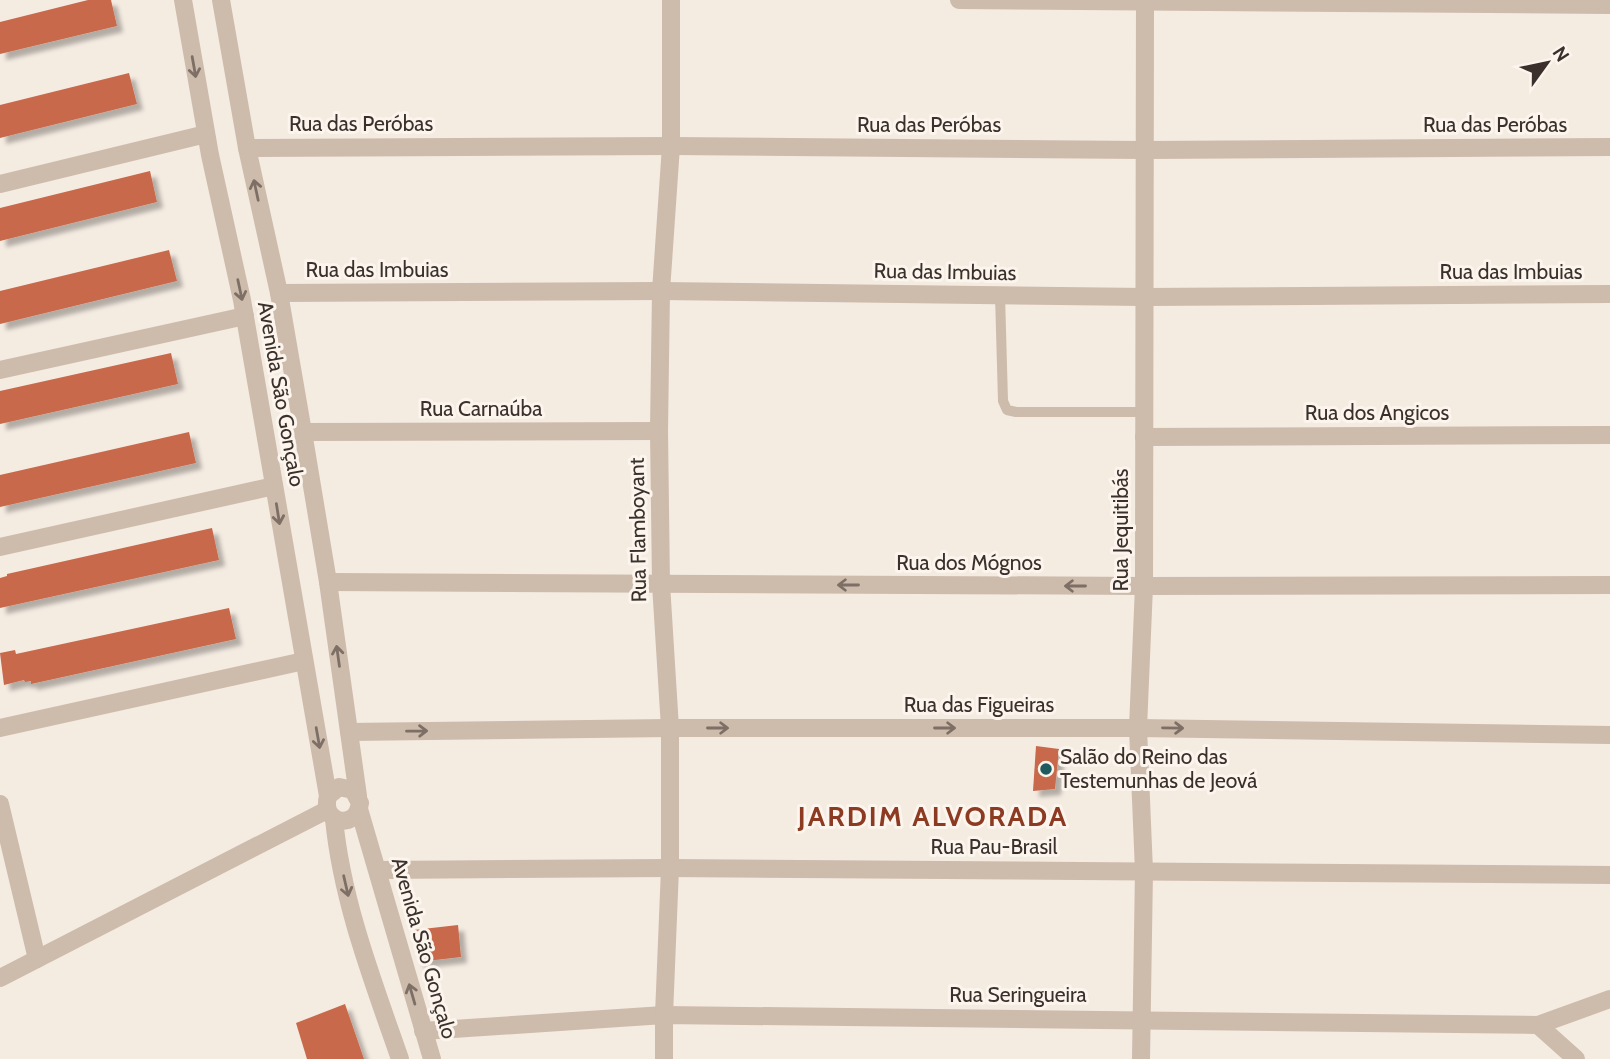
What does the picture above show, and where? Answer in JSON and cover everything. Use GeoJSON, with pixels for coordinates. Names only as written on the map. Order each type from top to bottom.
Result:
{"type":"FeatureCollection","features":[{"type":"Feature","properties":{"kind":"street","name":"Avenida São Gonçalo"},"geometry":{"type":"LineString","coordinates":[[183,0],[206,134],[245,316],[337,847],[359,939],[400,1059]]}},
{"type":"Feature","properties":{"kind":"street","name":"Avenida São Gonçalo"},"geometry":{"type":"LineString","coordinates":[[221,0],[247,148],[279,293],[303,432],[328,582],[358,803],[432,1059]]}},
{"type":"Feature","properties":{"kind":"street","name":"Rua Flamboyant"},"geometry":{"type":"LineString","coordinates":[[664,1059],[670,868],[670,727],[661,584],[659,431],[661,291],[671,146],[671,0]]}},
{"type":"Feature","properties":{"kind":"street"},"geometry":{"type":"LineString","coordinates":[[959,0],[1610,5]]}},
{"type":"Feature","properties":{"kind":"street","name":"Rua Jequitibás"},"geometry":{"type":"LineString","coordinates":[[1141,1059],[1144,871],[1138,728],[1144,586],[1145,1]]}},
{"type":"Feature","properties":{"kind":"street"},"geometry":{"type":"LineString","coordinates":[[0,184],[206,134]]}},
{"type":"Feature","properties":{"kind":"street","name":"Rua das Peróbas"},"geometry":{"type":"LineString","coordinates":[[247,148],[671,146],[1145,150],[1610,147]]}},
{"type":"Feature","properties":{"kind":"street","name":"Rua das Imbuias"},"geometry":{"type":"LineString","coordinates":[[279,293],[661,291],[1144,298],[1610,294]]}},
{"type":"Feature","properties":{"kind":"street"},"geometry":{"type":"LineString","coordinates":[[0,370],[245,316]]}},
{"type":"Feature","properties":{"kind":"street","name":"Rua Carnaúba"},"geometry":{"type":"LineString","coordinates":[[303,432],[659,431]]}},
{"type":"Feature","properties":{"kind":"street","name":"Rua dos Angicos"},"geometry":{"type":"LineString","coordinates":[[1144,437],[1610,435]]}},
{"type":"Feature","properties":{"kind":"street"},"geometry":{"type":"LineString","coordinates":[[0,547],[274,486]]}},
{"type":"Feature","properties":{"kind":"street","name":"Rua dos Mógnos"},"geometry":{"type":"LineString","coordinates":[[328,582],[1610,585]]}},
{"type":"Feature","properties":{"kind":"street"},"geometry":{"type":"LineString","coordinates":[[0,727],[304,661]]}},
{"type":"Feature","properties":{"kind":"street","name":"Rua das Figueiras"},"geometry":{"type":"LineString","coordinates":[[349,732],[670,727],[1138,728],[1610,735]]}},
{"type":"Feature","properties":{"kind":"street"},"geometry":{"type":"LineString","coordinates":[[0,978],[330,808],[339,787],[347,787],[358,803],[352,819],[340,821],[330,808]]}},
{"type":"Feature","properties":{"kind":"street"},"geometry":{"type":"LineString","coordinates":[[0,804],[37,959]]}},
{"type":"Feature","properties":{"kind":"street","name":"Rua Pau-Brasil"},"geometry":{"type":"LineString","coordinates":[[377,870],[670,868],[1610,875]]}},
{"type":"Feature","properties":{"kind":"street","name":"Rua Seringueira"},"geometry":{"type":"LineString","coordinates":[[423,1031],[664,1015],[1538,1025],[1610,999]]}},
{"type":"Feature","properties":{"kind":"street"},"geometry":{"type":"LineString","coordinates":[[1538,1025],[1576,1059]]}},
{"type":"Feature","properties":{"kind":"lane"},"geometry":{"type":"LineString","coordinates":[[1000,295],[1003,401],[1007,410],[1144,412]]}},
{"type":"Feature","properties":{"kind":"building"},"geometry":{"type":"Polygon","coordinates":[[[88,0],[111,0],[117,26],[0,54],[0,22],[88,0]]]}},
{"type":"Feature","properties":{"kind":"building"},"geometry":{"type":"Polygon","coordinates":[[[129,73],[137,104],[0,138],[0,105],[129,73]]]}},
{"type":"Feature","properties":{"kind":"building"},"geometry":{"type":"Polygon","coordinates":[[[150,171],[157,202],[0,241],[0,208],[150,171]]]}},
{"type":"Feature","properties":{"kind":"building"},"geometry":{"type":"Polygon","coordinates":[[[169,250],[177,281],[0,324],[0,291],[169,250]]]}},
{"type":"Feature","properties":{"kind":"building"},"geometry":{"type":"Polygon","coordinates":[[[171,353],[178,384],[0,424],[0,391],[171,353]]]}},
{"type":"Feature","properties":{"kind":"building"},"geometry":{"type":"Polygon","coordinates":[[[189,432],[196,463],[0,507],[0,475],[189,432]]]}},
{"type":"Feature","properties":{"kind":"building"},"geometry":{"type":"Polygon","coordinates":[[[212,528],[219,560],[0,608],[0,578],[7,574],[212,528]]]}},
{"type":"Feature","properties":{"kind":"building"},"geometry":{"type":"Polygon","coordinates":[[[229,608],[236,639],[31,684],[31,681],[24,680],[4,685],[0,653],[15,650],[16,654],[229,608]]]}},
{"type":"Feature","properties":{"kind":"building","name":"Salão do Reino das Testemunhas de Jeová"},"geometry":{"type":"Polygon","coordinates":[[[1036,746],[1059,749],[1055,789],[1033,791],[1036,746]]]}},
{"type":"Feature","properties":{"kind":"building"},"geometry":{"type":"Polygon","coordinates":[[[458,925],[461,957],[418,962],[414,930],[458,925]]]}},
{"type":"Feature","properties":{"kind":"building"},"geometry":{"type":"Polygon","coordinates":[[[345,1004],[364,1059],[307,1059],[296,1023],[345,1004]]]}},
{"type":"Feature","properties":{"kind":"place","name":"Salão do Reino das Testemunhas de Jeová"},"geometry":{"type":"Point","coordinates":[1046,769]}},
{"type":"Feature","properties":{"kind":"district","name":"JARDIM ALVORADA"},"geometry":{"type":"Point","coordinates":[933,816]}}]}
